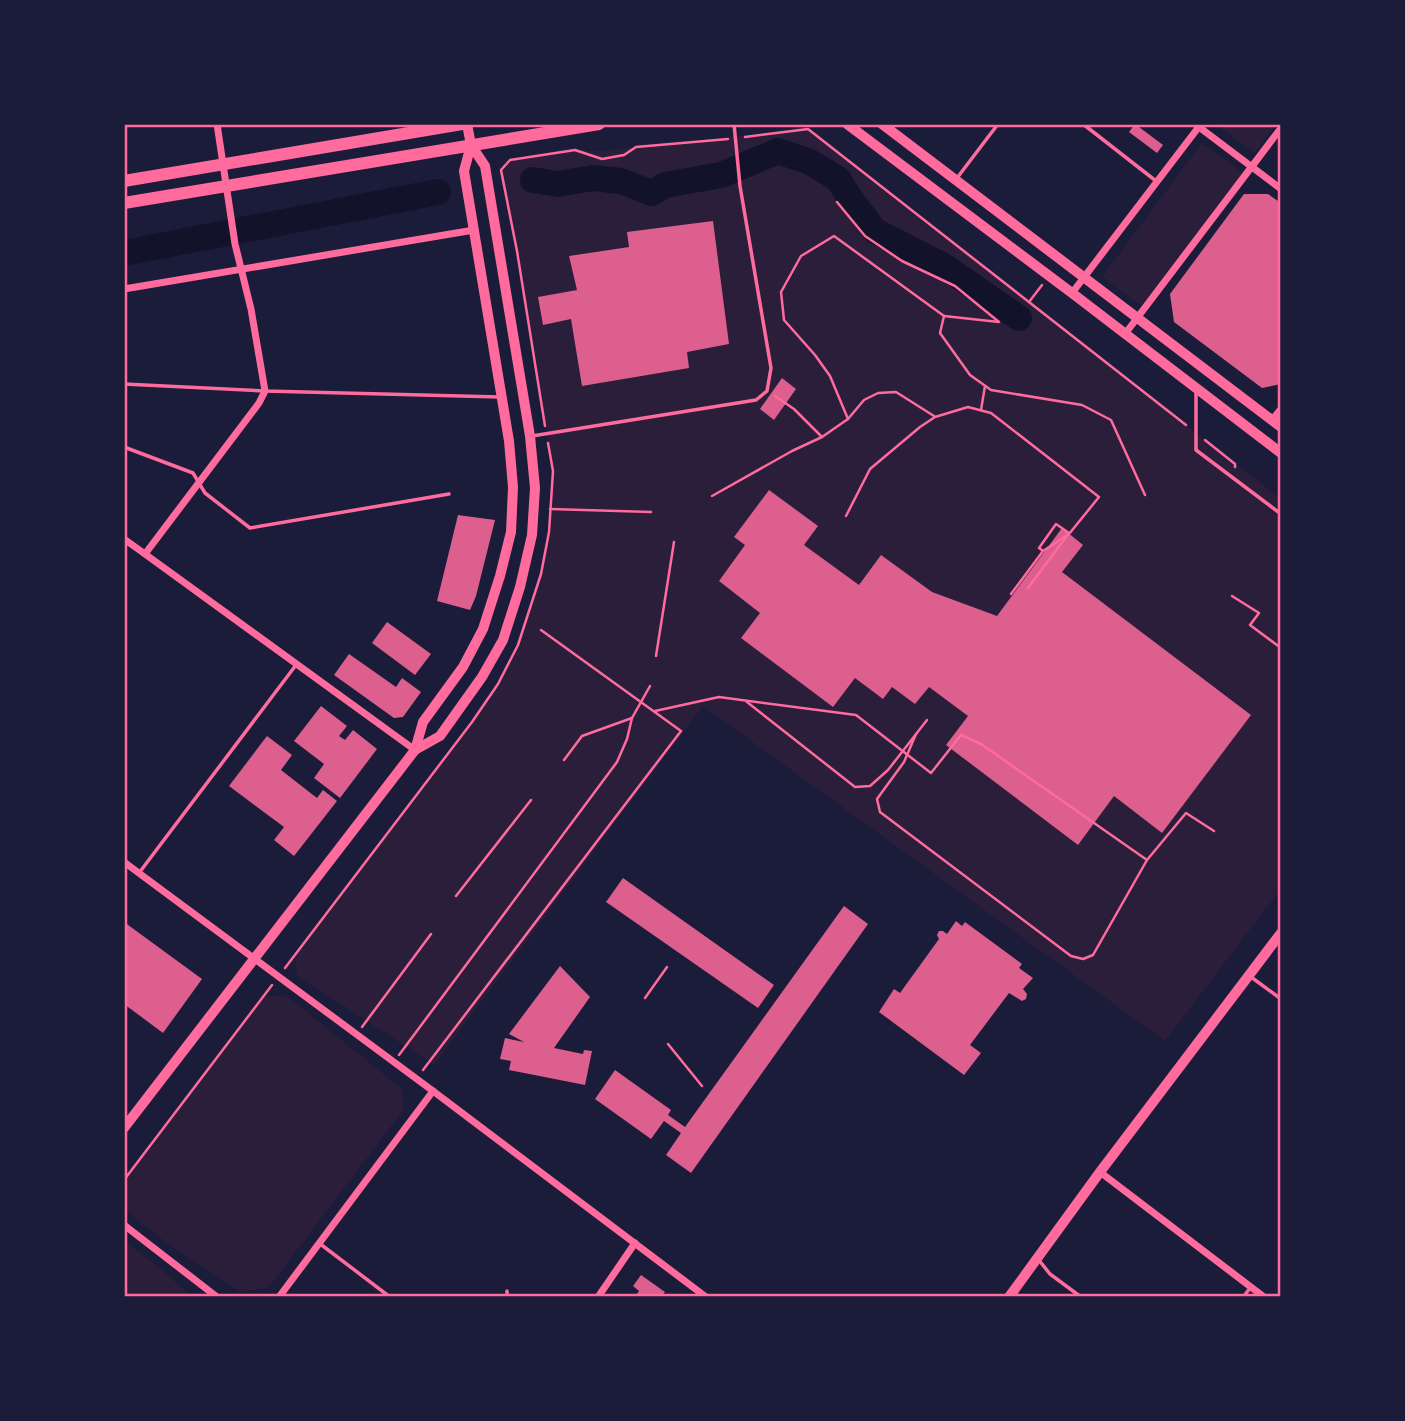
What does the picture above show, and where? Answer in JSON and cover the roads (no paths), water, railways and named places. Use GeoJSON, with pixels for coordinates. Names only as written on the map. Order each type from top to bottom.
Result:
{"type":"FeatureCollection","features":[{"type":"Feature","properties":{"kind":"main road"},"geometry":{"type":"LineString","coordinates":[[124,181],[464,124],[471,145],[485,166],[530,436],[535,488],[532,536],[520,587],[503,640],[482,677],[440,736],[415,750]]}},
{"type":"Feature","properties":{"kind":"main road"},"geometry":{"type":"LineString","coordinates":[[124,203],[599,124]]}},
{"type":"Feature","properties":{"kind":"main road"},"geometry":{"type":"LineString","coordinates":[[847,124],[1281,453]]}},
{"type":"Feature","properties":{"kind":"main road"},"geometry":{"type":"LineString","coordinates":[[882,124],[1276,423]]}},
{"type":"Feature","properties":{"kind":"main road"},"geometry":{"type":"LineString","coordinates":[[124,1128],[415,750],[423,722],[463,667],[483,629],[511,532],[513,487],[509,441],[464,171],[471,145]]}},
{"type":"Feature","properties":{"kind":"street"},"geometry":{"type":"LineString","coordinates":[[145,554],[259,403],[265,391],[251,309],[241,270],[217,124]]}},
{"type":"Feature","properties":{"kind":"street"},"geometry":{"type":"LineString","coordinates":[[1072,293],[1158,182],[1198,125],[1281,189]]}},
{"type":"Feature","properties":{"kind":"street"},"geometry":{"type":"LineString","coordinates":[[1125,334],[1281,128]]}},
{"type":"Feature","properties":{"kind":"street"},"geometry":{"type":"LineString","coordinates":[[124,289],[474,230]]}},
{"type":"Feature","properties":{"kind":"street"},"geometry":{"type":"LineString","coordinates":[[1276,423],[1281,409]]}},
{"type":"Feature","properties":{"kind":"street"},"geometry":{"type":"LineString","coordinates":[[124,539],[415,750]]}},
{"type":"Feature","properties":{"kind":"street"},"geometry":{"type":"LineString","coordinates":[[124,862],[706,1297]]}},
{"type":"Feature","properties":{"kind":"street"},"geometry":{"type":"LineString","coordinates":[[1009,1297],[1281,933]]}},
{"type":"Feature","properties":{"kind":"street"},"geometry":{"type":"LineString","coordinates":[[279,1297],[433,1091]]}},
{"type":"Feature","properties":{"kind":"street"},"geometry":{"type":"LineString","coordinates":[[1100,1172],[1265,1297]]}},
{"type":"Feature","properties":{"kind":"street"},"geometry":{"type":"LineString","coordinates":[[124,1225],[217,1297]]}},
{"type":"Feature","properties":{"kind":"street"},"geometry":{"type":"LineString","coordinates":[[598,1297],[635,1243]]}},
{"type":"Feature","properties":{"kind":"lane"},"geometry":{"type":"LineString","coordinates":[[530,436],[755,400],[767,391],[771,368],[740,187],[734,124]]}},
{"type":"Feature","properties":{"kind":"lane"},"geometry":{"type":"LineString","coordinates":[[956,179],[998,124]]}},
{"type":"Feature","properties":{"kind":"lane"},"geometry":{"type":"LineString","coordinates":[[1083,124],[1158,182]]}},
{"type":"Feature","properties":{"kind":"lane"},"geometry":{"type":"LineString","coordinates":[[124,384],[265,391],[502,397]]}},
{"type":"Feature","properties":{"kind":"lane"},"geometry":{"type":"LineString","coordinates":[[1196,388],[1196,450],[1281,514]]}},
{"type":"Feature","properties":{"kind":"lane"},"geometry":{"type":"LineString","coordinates":[[124,447],[193,472],[205,493],[250,528],[449,494]]}},
{"type":"Feature","properties":{"kind":"lane"},"geometry":{"type":"LineString","coordinates":[[139,873],[297,663]]}},
{"type":"Feature","properties":{"kind":"lane"},"geometry":{"type":"LineString","coordinates":[[1249,975],[1281,999]]}},
{"type":"Feature","properties":{"kind":"lane"},"geometry":{"type":"LineString","coordinates":[[319,1243],[390,1297]]}},
{"type":"Feature","properties":{"kind":"lane"},"geometry":{"type":"LineString","coordinates":[[1037,1257],[1050,1274],[1081,1297]]}},
{"type":"Feature","properties":{"kind":"lane"},"geometry":{"type":"LineString","coordinates":[[1243,1297],[1251,1287]]}},
{"type":"Feature","properties":{"kind":"lane"},"geometry":{"type":"LineString","coordinates":[[507,1291],[507,1297]]}},
{"type":"Feature","properties":{"kind":"waterway"},"geometry":{"type":"LineString","coordinates":[[533,180],[558,184],[593,178],[621,181],[652,193],[665,185],[721,175],[778,151],[810,162],[838,179],[875,231],[942,265],[1019,318]]}},
{"type":"Feature","properties":{"kind":"waterway"},"geometry":{"type":"LineString","coordinates":[[124,253],[438,192]]}}]}
